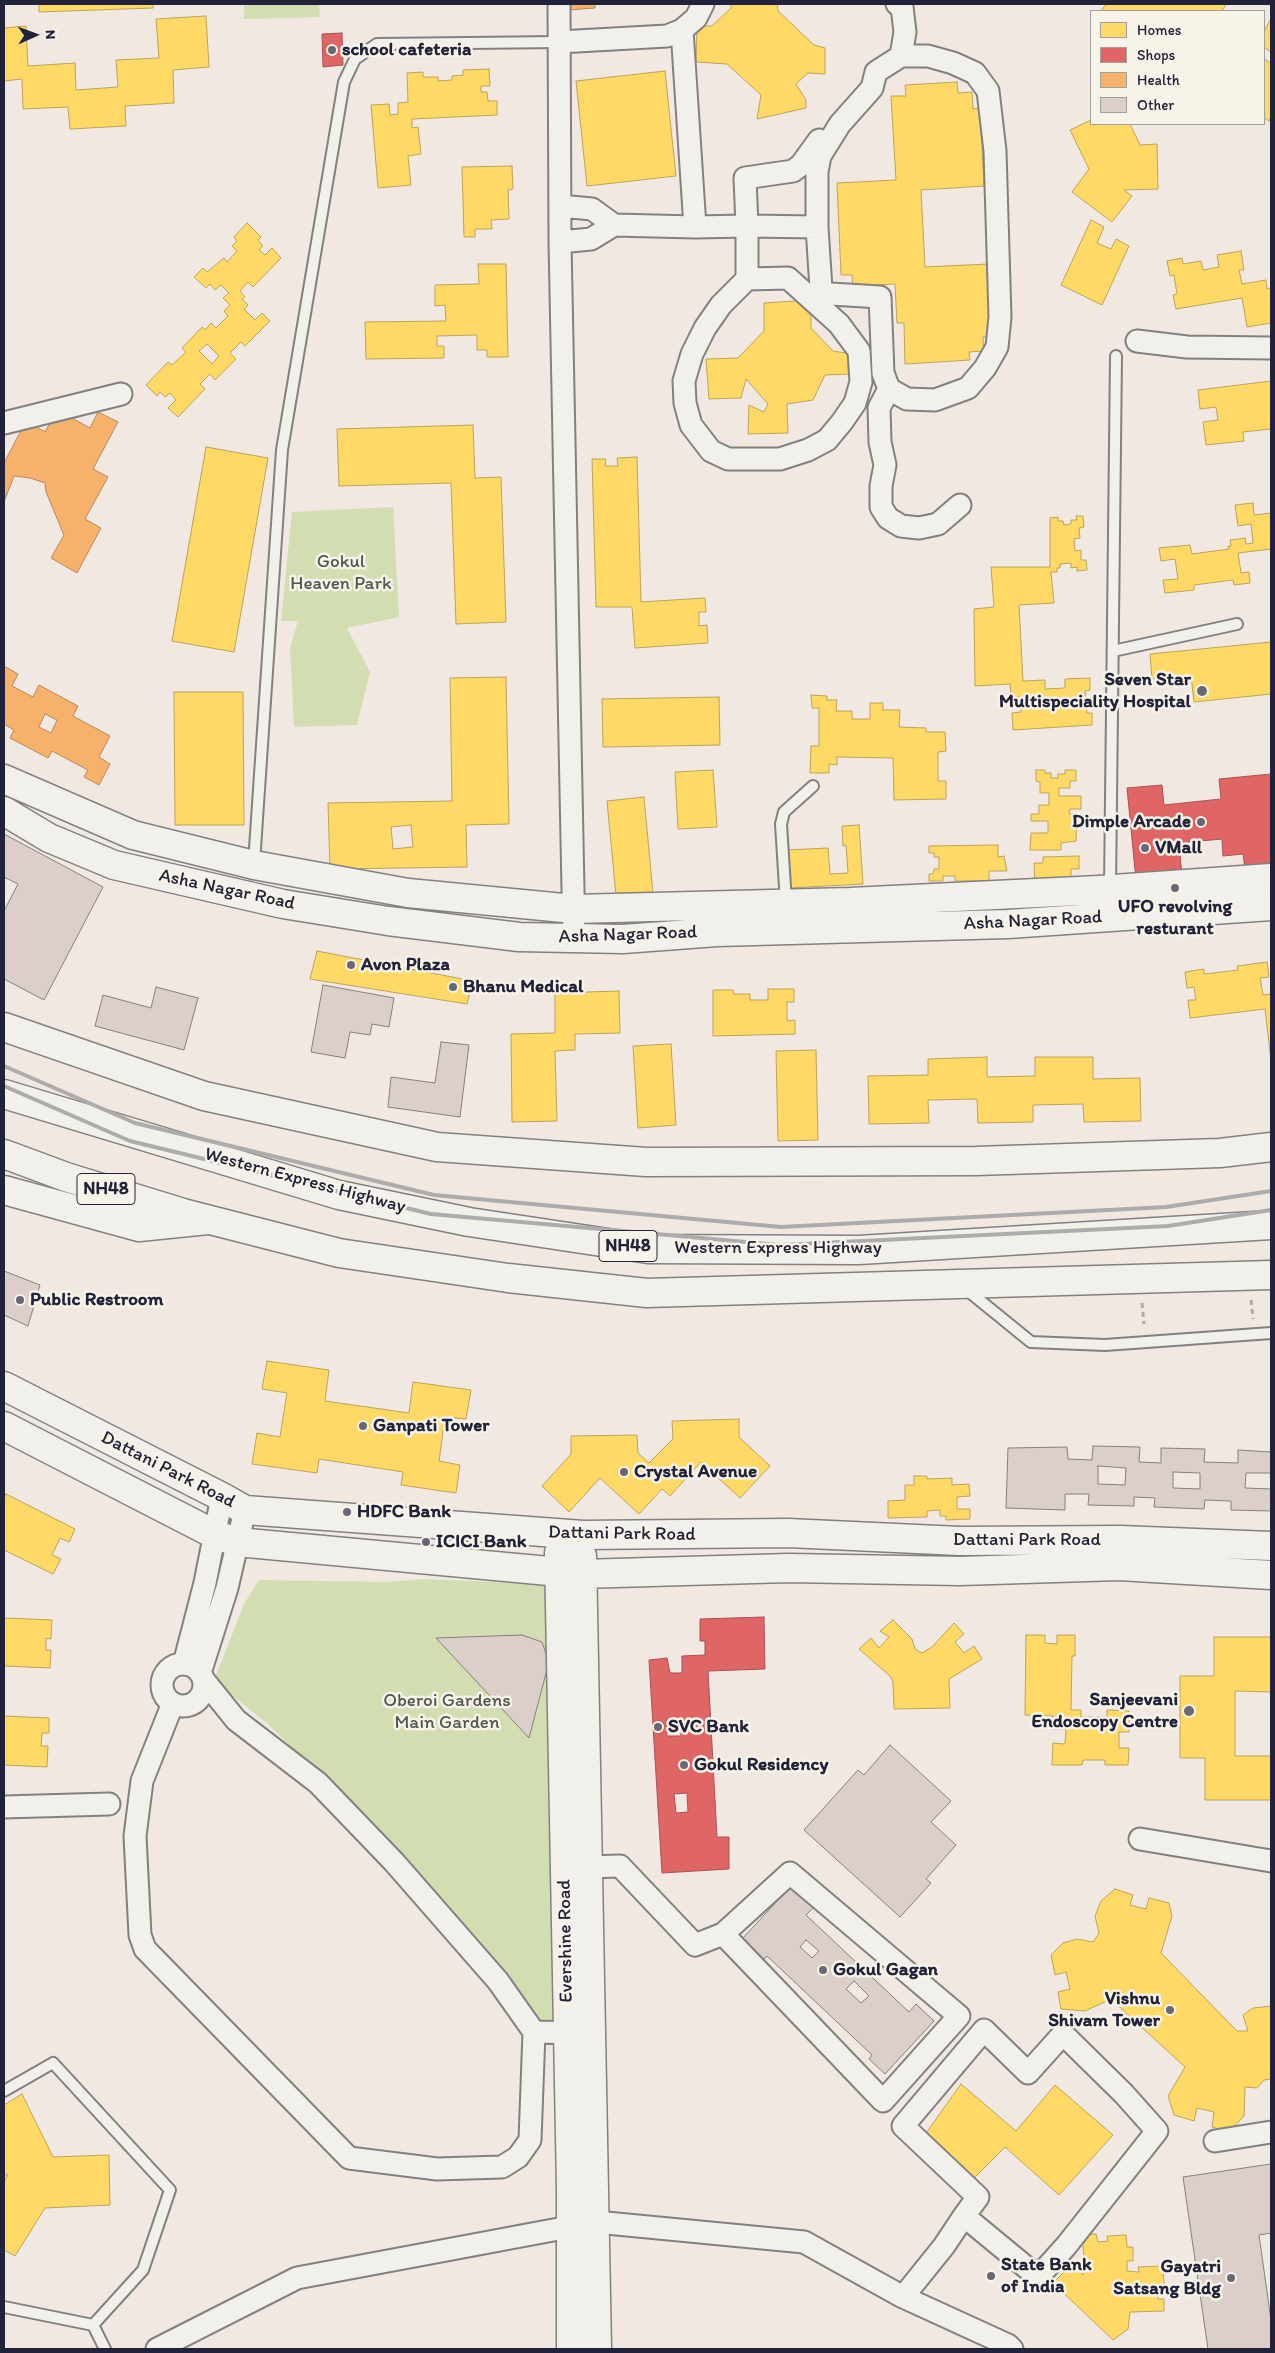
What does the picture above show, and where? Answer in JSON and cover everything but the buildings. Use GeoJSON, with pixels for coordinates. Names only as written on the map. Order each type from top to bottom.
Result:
{"type":"FeatureCollection","features":[{"type":"Feature","properties":{"kind":"main road","name":"Asha Nagar Road"},"geometry":{"type":"LineString","coordinates":[[4,779],[134,835],[254,865],[408,893],[574,909],[786,904],[1110,890],[1271,878]]}},
{"type":"Feature","properties":{"kind":"main road","name":"Asha Nagar Road"},"geometry":{"type":"LineString","coordinates":[[4,811],[49,838],[114,865],[283,904],[388,921],[519,937],[623,939],[717,932],[1008,924],[1271,906]]}},
{"type":"Feature","properties":{"kind":"main road"},"geometry":{"type":"LineString","coordinates":[[4,1027],[204,1096],[437,1147],[646,1162],[985,1161],[1220,1153],[1271,1147]]}},
{"type":"Feature","properties":{"kind":"main road","name":"Western Express Highway"},"geometry":{"type":"LineString","coordinates":[[4,1094],[339,1195],[469,1222],[648,1249],[860,1250],[1271,1225]]}},
{"type":"Feature","properties":{"kind":"main road","name":"Western Express Highway"},"geometry":{"type":"LineString","coordinates":[[4,1154],[66,1177],[210,1220],[339,1253],[508,1278],[647,1293],[960,1284],[1266,1280]]}},
{"type":"Feature","properties":{"kind":"main road"},"geometry":{"type":"LineString","coordinates":[[4,1190],[138,1227],[210,1220]]}},
{"type":"Feature","properties":{"kind":"main road","name":"Dattani Park Road"},"geometry":{"type":"LineString","coordinates":[[4,1386],[234,1503],[572,1534],[788,1533],[960,1541],[1119,1553],[1271,1575]]}},
{"type":"Feature","properties":{"kind":"main road","name":"Dattani Park Road"},"geometry":{"type":"LineString","coordinates":[[4,1426],[226,1538],[570,1572],[789,1568],[960,1571],[1119,1553],[1271,1546]]}},
{"type":"Feature","properties":{"kind":"main road"},"geometry":{"type":"LineString","coordinates":[[89,1469],[102,1436]]}},
{"type":"Feature","properties":{"kind":"main road"},"geometry":{"type":"LineString","coordinates":[[788,1533],[789,1568]]}},
{"type":"Feature","properties":{"kind":"main road","name":"Evershine Road"},"geometry":{"type":"LineString","coordinates":[[572,1534],[570,1572],[584,2224],[597,2349]]}},
{"type":"Feature","properties":{"kind":"main road"},"geometry":{"type":"LineString","coordinates":[[960,1541],[960,1571]]}},
{"type":"Feature","properties":{"kind":"main road","name":"Evershine Road"},"geometry":{"type":"LineString","coordinates":[[570,1572],[587,1867],[580,2033]]}},
{"type":"Feature","properties":{"kind":"main road","name":"Evershine Road"},"geometry":{"type":"LineString","coordinates":[[571,2349],[584,2224]]}},
{"type":"Feature","properties":{"kind":"street"},"geometry":{"type":"LineString","coordinates":[[559,4],[560,242],[574,939]]}},
{"type":"Feature","properties":{"kind":"street"},"geometry":{"type":"LineString","coordinates":[[559,42],[667,36],[682,30],[696,18],[703,4]]}},
{"type":"Feature","properties":{"kind":"street"},"geometry":{"type":"LineString","coordinates":[[897,4],[902,7],[905,32],[901,56]]}},
{"type":"Feature","properties":{"kind":"street"},"geometry":{"type":"LineString","coordinates":[[682,30],[695,226]]}},
{"type":"Feature","properties":{"kind":"street"},"geometry":{"type":"LineString","coordinates":[[747,279],[788,278],[839,324],[859,351],[861,382],[855,403],[842,422],[827,440],[808,450],[780,459],[728,459],[711,451],[691,425],[685,403],[684,381],[692,354],[705,328],[721,305],[747,279],[745,178],[793,171],[801,165],[862,78],[876,72],[901,56],[928,56],[953,63],[975,73],[988,91],[995,152],[1000,317],[997,347],[985,368],[968,388],[935,400],[907,400],[889,389],[883,373],[880,297],[824,293],[821,289],[816,172],[820,156],[840,124],[872,88],[876,72]]}},
{"type":"Feature","properties":{"kind":"street"},"geometry":{"type":"LineString","coordinates":[[560,206],[592,209],[614,226]]}},
{"type":"Feature","properties":{"kind":"street"},"geometry":{"type":"LineString","coordinates":[[560,242],[591,240],[614,226],[817,226]]}},
{"type":"Feature","properties":{"kind":"street"},"geometry":{"type":"LineString","coordinates":[[1138,341],[1187,347],[1271,348]]}},
{"type":"Feature","properties":{"kind":"street"},"geometry":{"type":"LineString","coordinates":[[889,389],[879,408],[880,442],[885,465],[881,507],[888,518],[901,526],[919,528],[938,524],[960,505]]}},
{"type":"Feature","properties":{"kind":"street"},"geometry":{"type":"LineString","coordinates":[[4,423],[121,394]]}},
{"type":"Feature","properties":{"kind":"street"},"geometry":{"type":"LineString","coordinates":[[173,1703],[142,1781],[135,1836],[140,1935],[144,1950],[350,2158],[437,2169],[502,2167],[518,2157],[530,2140],[534,2032],[498,1981],[394,1862],[318,1783],[236,1720],[196,1672],[171,1668],[164,1678],[164,1692],[173,1703],[187,1705],[194,1703],[203,1692],[196,1672],[227,1588],[226,1538],[234,1503]]}},
{"type":"Feature","properties":{"kind":"street"},"geometry":{"type":"LineString","coordinates":[[4,1807],[109,1804]]}},
{"type":"Feature","properties":{"kind":"street"},"geometry":{"type":"LineString","coordinates":[[1140,1839],[1271,1861]]}},
{"type":"Feature","properties":{"kind":"street"},"geometry":{"type":"LineString","coordinates":[[587,1867],[620,1866],[695,1945],[723,1934],[790,1873],[959,2016],[883,2101],[723,1934]]}},
{"type":"Feature","properties":{"kind":"street"},"geometry":{"type":"LineString","coordinates":[[903,2297],[944,2246],[964,2216],[978,2197],[903,2126],[984,2030],[1028,2072],[1063,2034],[1124,2094],[1157,2131],[1066,2246],[1038,2277],[964,2216]]}},
{"type":"Feature","properties":{"kind":"street"},"geometry":{"type":"LineString","coordinates":[[534,2032],[580,2033]]}},
{"type":"Feature","properties":{"kind":"street"},"geometry":{"type":"LineString","coordinates":[[1215,2141],[1271,2132]]}},
{"type":"Feature","properties":{"kind":"street"},"geometry":{"type":"LineString","coordinates":[[157,2349],[297,2278],[584,2224],[804,2242],[903,2297],[1008,2345],[1012,2349]]}},
{"type":"Feature","properties":{"kind":"lane"},"geometry":{"type":"LineString","coordinates":[[254,865],[282,450],[344,82],[355,59],[378,44],[559,42]]}},
{"type":"Feature","properties":{"kind":"lane"},"geometry":{"type":"LineString","coordinates":[[1110,890],[1116,356]]}},
{"type":"Feature","properties":{"kind":"lane"},"geometry":{"type":"LineString","coordinates":[[1113,651],[1237,624]]}},
{"type":"Feature","properties":{"kind":"lane"},"geometry":{"type":"LineString","coordinates":[[786,904],[781,824],[784,812],[813,786]]}},
{"type":"Feature","properties":{"kind":"lane"},"geometry":{"type":"LineString","coordinates":[[960,1284],[1031,1342],[1105,1344],[1271,1333]]}},
{"type":"Feature","properties":{"kind":"lane"},"geometry":{"type":"LineString","coordinates":[[4,2091],[53,2063],[170,2190],[143,2270],[93,2325]]}},
{"type":"Feature","properties":{"kind":"lane"},"geometry":{"type":"LineString","coordinates":[[4,2307],[93,2325]]}},
{"type":"Feature","properties":{"kind":"lane"},"geometry":{"type":"LineString","coordinates":[[93,2325],[105,2349]]}},
{"type":"Feature","properties":{"kind":"path"},"geometry":{"type":"LineString","coordinates":[[1255,1334],[1266,1280]]}},
{"type":"Feature","properties":{"kind":"path"},"geometry":{"type":"LineString","coordinates":[[1142,1303],[1146,1342]]}},
{"type":"Feature","properties":{"kind":"green space"},"geometry":{"type":"Polygon","coordinates":[[[244,4],[319,4],[320,17],[244,19],[244,4]]]}},
{"type":"Feature","properties":{"kind":"green space","name":"Gokul Heaven Park"},"geometry":{"type":"Polygon","coordinates":[[[393,507],[399,617],[347,628],[370,672],[357,725],[294,727],[290,648],[298,621],[281,621],[292,512],[393,507]]]}},
{"type":"Feature","properties":{"kind":"green space","name":"Oberoi Gardens Main Garden"},"geometry":{"type":"Polygon","coordinates":[[[424,1579],[517,1583],[537,1582],[574,1585],[587,2032],[544,2025],[408,1864],[269,1725],[214,1681],[244,1604],[259,1580],[389,1582],[424,1579]]]}},
{"type":"Feature","properties":{"kind":"railway"},"geometry":{"type":"LineString","coordinates":[[4,1066],[135,1123],[434,1195],[781,1227],[1166,1207],[1271,1191]]}},
{"type":"Feature","properties":{"kind":"railway"},"geometry":{"type":"LineString","coordinates":[[4,1086],[130,1141],[431,1214],[780,1245],[1168,1226],[1271,1210]]}},
{"type":"Feature","properties":{"kind":"place","name":"school cafeteria"},"geometry":{"type":"Point","coordinates":[332,50]}},
{"type":"Feature","properties":{"kind":"place","name":"Seven Star Multispeciality Hospital"},"geometry":{"type":"Point","coordinates":[1202,691]}},
{"type":"Feature","properties":{"kind":"place","name":"Dimple Arcade"},"geometry":{"type":"Point","coordinates":[1201,822]}},
{"type":"Feature","properties":{"kind":"place","name":"VMall"},"geometry":{"type":"Point","coordinates":[1145,848]}},
{"type":"Feature","properties":{"kind":"place","name":"UFO revolving resturant"},"geometry":{"type":"Point","coordinates":[1175,888]}},
{"type":"Feature","properties":{"kind":"place","name":"Avon Plaza"},"geometry":{"type":"Point","coordinates":[351,965]}},
{"type":"Feature","properties":{"kind":"place","name":"Bhanu Medical"},"geometry":{"type":"Point","coordinates":[453,987]}},
{"type":"Feature","properties":{"kind":"place","name":"Public Restroom"},"geometry":{"type":"Point","coordinates":[20,1300]}},
{"type":"Feature","properties":{"kind":"place","name":"Ganpati Tower"},"geometry":{"type":"Point","coordinates":[363,1426]}},
{"type":"Feature","properties":{"kind":"place","name":"Crystal Avenue"},"geometry":{"type":"Point","coordinates":[624,1472]}},
{"type":"Feature","properties":{"kind":"place","name":"HDFC Bank"},"geometry":{"type":"Point","coordinates":[347,1512]}},
{"type":"Feature","properties":{"kind":"place","name":"ICICI Bank"},"geometry":{"type":"Point","coordinates":[426,1542]}},
{"type":"Feature","properties":{"kind":"place","name":"Sanjeevani Endoscopy Centre"},"geometry":{"type":"Point","coordinates":[1189,1711]}},
{"type":"Feature","properties":{"kind":"place","name":"SVC Bank"},"geometry":{"type":"Point","coordinates":[658,1727]}},
{"type":"Feature","properties":{"kind":"place","name":"Gokul Residency"},"geometry":{"type":"Point","coordinates":[684,1765]}},
{"type":"Feature","properties":{"kind":"place","name":"Gokul Gagan"},"geometry":{"type":"Point","coordinates":[823,1970]}},
{"type":"Feature","properties":{"kind":"place","name":"Vishnu Shivam Tower"},"geometry":{"type":"Point","coordinates":[1170,2010]}},
{"type":"Feature","properties":{"kind":"place","name":"State Bank of India"},"geometry":{"type":"Point","coordinates":[991,2276]}},
{"type":"Feature","properties":{"kind":"place","name":"Gayatri Satsang Bldg"},"geometry":{"type":"Point","coordinates":[1231,2278]}}]}
